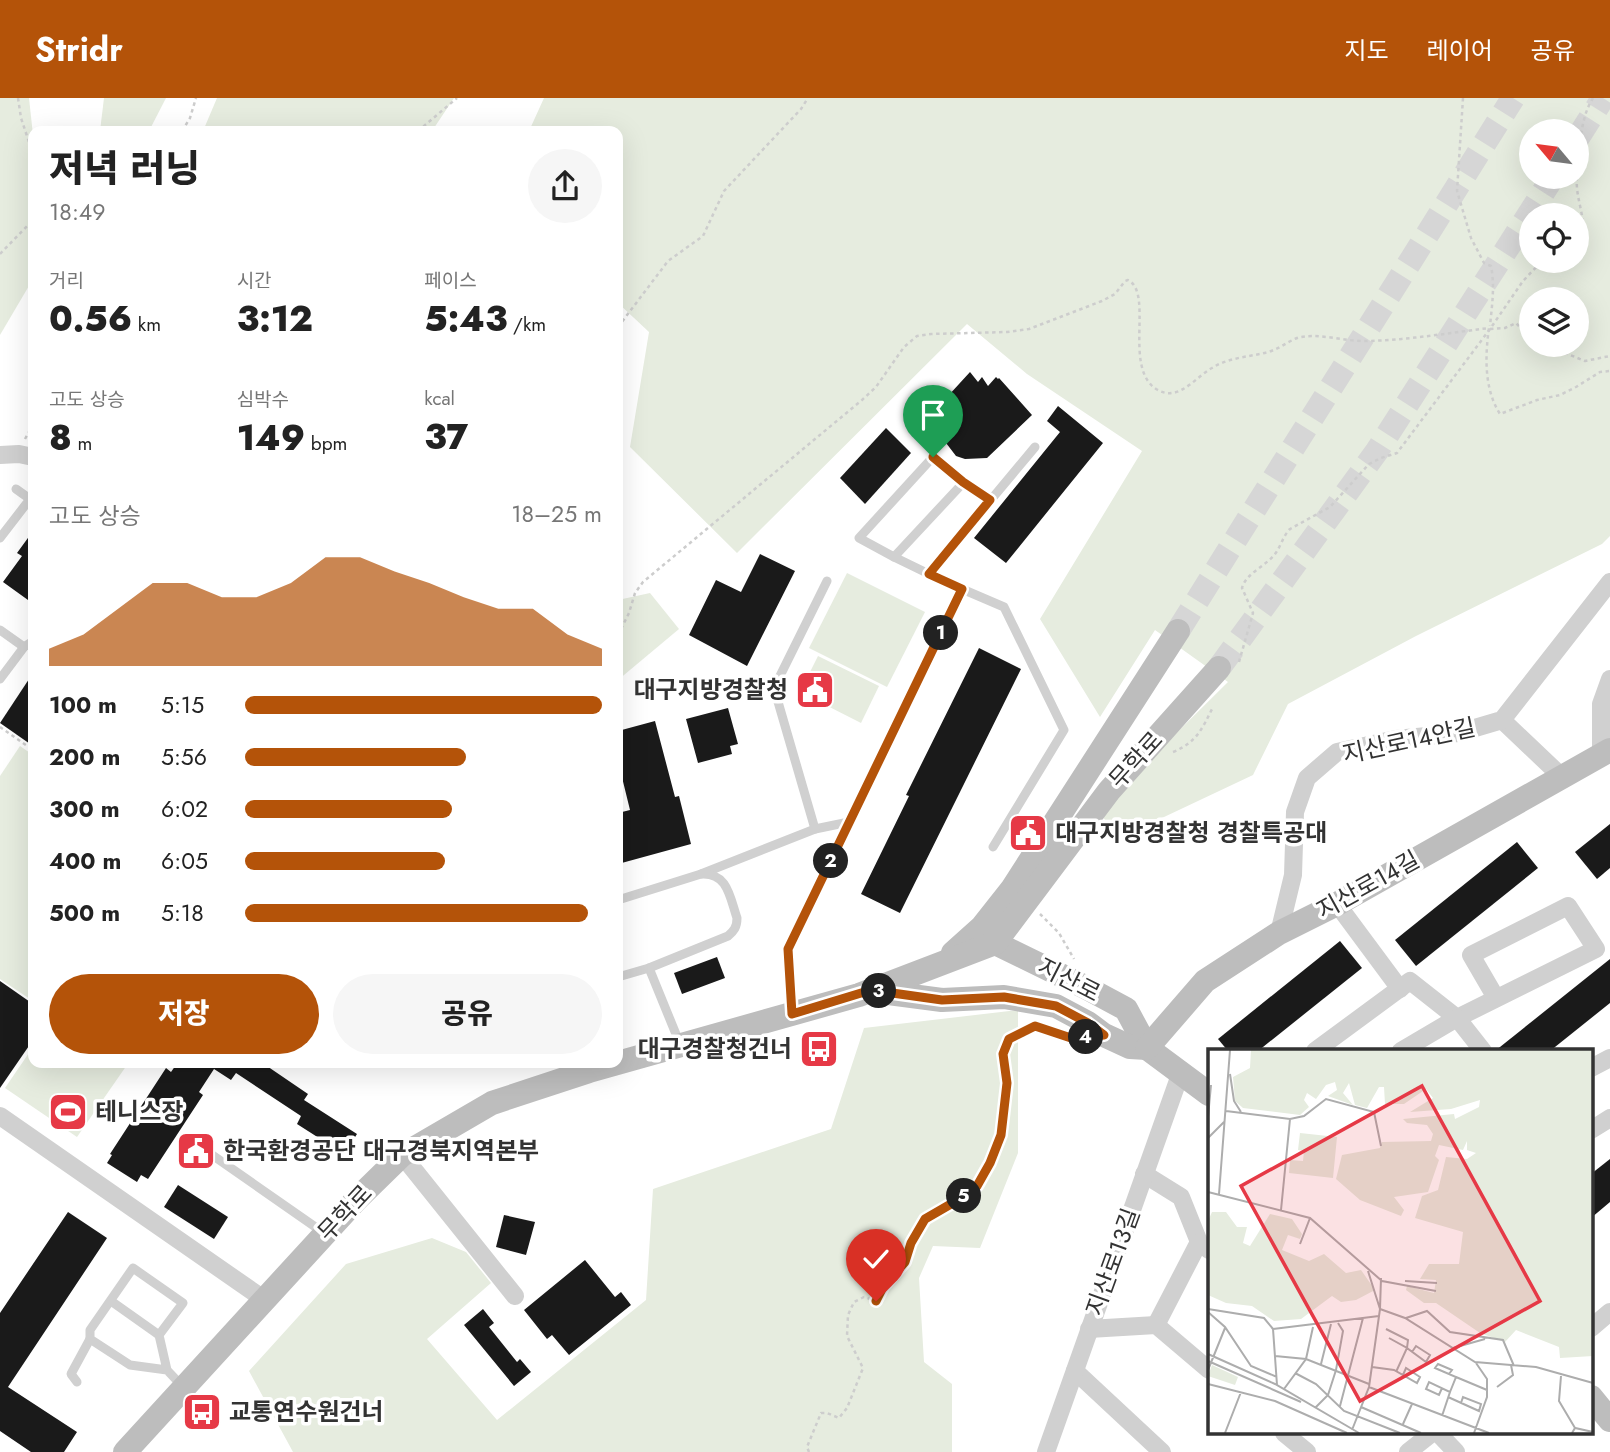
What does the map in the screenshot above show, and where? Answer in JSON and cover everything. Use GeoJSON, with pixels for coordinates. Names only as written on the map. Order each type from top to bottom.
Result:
{"type":"FeatureCollection","features":[{"type":"Feature","properties":{"kind":"main road","name":"무학로"},"geometry":{"type":"LineString","coordinates":[[939,964],[982,927],[1012,889],[1178,631]]}},
{"type":"Feature","properties":{"kind":"main road","name":"무학로"},"geometry":{"type":"LineString","coordinates":[[623,1061],[871,990],[995,943],[1109,791],[1229,667]]}},
{"type":"Feature","properties":{"kind":"main road","name":"지산로14길"},"geometry":{"type":"LineString","coordinates":[[1147,1048],[1205,981],[1279,933],[1337,904],[1606,752]]}},
{"type":"Feature","properties":{"kind":"main road","name":"지산로"},"geometry":{"type":"LineString","coordinates":[[969,939],[995,943],[1126,1009],[1147,1048],[1208,1093]]}},
{"type":"Feature","properties":{"kind":"main road","name":"무학로"},"geometry":{"type":"LineString","coordinates":[[871,990],[942,1000]]}},
{"type":"Feature","properties":{"kind":"main road","name":"지산로"},"geometry":{"type":"LineString","coordinates":[[942,1000],[1004,997],[1056,1006],[1121,1043],[1130,1047],[1147,1048]]}},
{"type":"Feature","properties":{"kind":"main road","name":"무학로"},"geometry":{"type":"LineString","coordinates":[[125,1452],[356,1200],[402,1155],[492,1103],[600,1068]]}},
{"type":"Feature","properties":{"kind":"main road"},"geometry":{"type":"LineString","coordinates":[[1592,1398],[1610,1420]]}},
{"type":"Feature","properties":{"kind":"street"},"geometry":{"type":"LineString","coordinates":[[0,455],[27,451]]}},
{"type":"Feature","properties":{"kind":"street","name":"지산로14안길"},"geometry":{"type":"LineString","coordinates":[[1279,933],[1293,875],[1295,812],[1307,778],[1337,752],[1396,739],[1458,733],[1502,720],[1610,582]]}},
{"type":"Feature","properties":{"kind":"street"},"geometry":{"type":"LineString","coordinates":[[1606,752],[1601,704],[1610,679]]}},
{"type":"Feature","properties":{"kind":"street"},"geometry":{"type":"LineString","coordinates":[[1502,720],[1562,777]]}},
{"type":"Feature","properties":{"kind":"street"},"geometry":{"type":"LineString","coordinates":[[1337,904],[1399,989]]}},
{"type":"Feature","properties":{"kind":"street"},"geometry":{"type":"LineString","coordinates":[[1404,1049],[1457,1018],[1596,949],[1569,906],[1471,955],[1496,998]]}},
{"type":"Feature","properties":{"kind":"street"},"geometry":{"type":"LineString","coordinates":[[1318,1049],[1410,981],[1457,1018],[1481,1049]]}},
{"type":"Feature","properties":{"kind":"street"},"geometry":{"type":"LineString","coordinates":[[1592,1067],[1610,1058]]}},
{"type":"Feature","properties":{"kind":"street","name":"지산로13길"},"geometry":{"type":"LineString","coordinates":[[1046,1452],[1181,1072]]}},
{"type":"Feature","properties":{"kind":"street"},"geometry":{"type":"LineString","coordinates":[[0,1116],[265,1300]]}},
{"type":"Feature","properties":{"kind":"street"},"geometry":{"type":"LineString","coordinates":[[402,1155],[515,1296]]}},
{"type":"Feature","properties":{"kind":"street"},"geometry":{"type":"LineString","coordinates":[[1144,1174],[1181,1197],[1204,1246],[1156,1325]]}},
{"type":"Feature","properties":{"kind":"street"},"geometry":{"type":"LineString","coordinates":[[1592,1327],[1610,1312]]}},
{"type":"Feature","properties":{"kind":"street"},"geometry":{"type":"LineString","coordinates":[[1089,1329],[1156,1325],[1208,1369]]}},
{"type":"Feature","properties":{"kind":"street"},"geometry":{"type":"LineString","coordinates":[[1074,1371],[1162,1452]]}},
{"type":"Feature","properties":{"kind":"street"},"geometry":{"type":"LineString","coordinates":[[1285,1434],[1307,1452]]}},
{"type":"Feature","properties":{"kind":"street"},"geometry":{"type":"LineString","coordinates":[[1408,1452],[1431,1434]]}},
{"type":"Feature","properties":{"kind":"street"},"geometry":{"type":"LineString","coordinates":[[1439,1434],[1456,1452]]}},
{"type":"Feature","properties":{"kind":"lane"},"geometry":{"type":"LineString","coordinates":[[929,574],[1035,447]]}},
{"type":"Feature","properties":{"kind":"lane"},"geometry":{"type":"LineString","coordinates":[[990,500],[933,457],[859,538],[929,574],[1004,607],[1064,730],[993,847]]}},
{"type":"Feature","properties":{"kind":"lane"},"geometry":{"type":"LineString","coordinates":[[894,557],[963,482]]}},
{"type":"Feature","properties":{"kind":"lane"},"geometry":{"type":"LineString","coordinates":[[16,489],[28,498]]}},
{"type":"Feature","properties":{"kind":"lane"},"geometry":{"type":"LineString","coordinates":[[0,538],[28,502]]}},
{"type":"Feature","properties":{"kind":"lane"},"geometry":{"type":"LineString","coordinates":[[815,829],[774,688],[827,581]]}},
{"type":"Feature","properties":{"kind":"lane"},"geometry":{"type":"LineString","coordinates":[[792,1014],[788,949],[962,589]]}},
{"type":"Feature","properties":{"kind":"lane"},"geometry":{"type":"LineString","coordinates":[[0,619],[1,630],[24,647]]}},
{"type":"Feature","properties":{"kind":"lane"},"geometry":{"type":"LineString","coordinates":[[0,679],[28,644]]}},
{"type":"Feature","properties":{"kind":"lane"},"geometry":{"type":"LineString","coordinates":[[623,898],[701,874],[815,829],[849,822]]}},
{"type":"Feature","properties":{"kind":"lane"},"geometry":{"type":"LineString","coordinates":[[623,976],[649,968],[728,936],[734,930],[737,918],[724,882],[714,874],[701,874]]}},
{"type":"Feature","properties":{"kind":"lane"},"geometry":{"type":"LineString","coordinates":[[649,968],[681,1045]]}},
{"type":"Feature","properties":{"kind":"lane"},"geometry":{"type":"LineString","coordinates":[[205,1150],[326,1234]]}},
{"type":"Feature","properties":{"kind":"lane"},"geometry":{"type":"LineString","coordinates":[[77,1382],[71,1374],[90,1339],[90,1330],[134,1268],[183,1303],[159,1335]]}},
{"type":"Feature","properties":{"kind":"lane"},"geometry":{"type":"LineString","coordinates":[[111,1301],[159,1335],[167,1370],[184,1388]]}},
{"type":"Feature","properties":{"kind":"lane"},"geometry":{"type":"LineString","coordinates":[[90,1339],[130,1365],[167,1370]]}},
{"type":"Feature","properties":{"kind":"path"},"geometry":{"type":"LineString","coordinates":[[18,98],[28,139]]}},
{"type":"Feature","properties":{"kind":"path"},"geometry":{"type":"LineString","coordinates":[[186,126],[196,98]]}},
{"type":"Feature","properties":{"kind":"path"},"geometry":{"type":"LineString","coordinates":[[424,126],[457,98]]}},
{"type":"Feature","properties":{"kind":"path"},"geometry":{"type":"LineString","coordinates":[[623,320],[668,261],[703,236],[723,191],[801,109],[808,98]]}},
{"type":"Feature","properties":{"kind":"path"},"geometry":{"type":"LineString","coordinates":[[1463,98],[1457,191],[1471,238],[1484,263],[1490,266],[1493,278],[1490,330],[1486,348],[1489,387],[1496,407],[1500,414],[1537,400],[1560,395],[1600,372],[1610,370]]}},
{"type":"Feature","properties":{"kind":"path"},"geometry":{"type":"LineString","coordinates":[[1584,119],[1586,109],[1593,98]]}},
{"type":"Feature","properties":{"kind":"path"},"geometry":{"type":"LineString","coordinates":[[0,254],[28,225]]}},
{"type":"Feature","properties":{"kind":"path"},"geometry":{"type":"LineString","coordinates":[[1229,667],[1246,644],[1253,613],[1242,588],[1244,581],[1273,556],[1290,529],[1330,507],[1369,464],[1397,453],[1531,273]]}},
{"type":"Feature","properties":{"kind":"path"},"geometry":{"type":"LineString","coordinates":[[623,625],[635,593],[643,582],[862,400],[876,387],[904,347],[917,336],[1029,329],[1102,301],[1115,294],[1128,280],[1136,286],[1138,295],[1143,368],[1153,386],[1173,393],[1182,390],[1219,363],[1270,352],[1299,338],[1364,342],[1490,330],[1516,323],[1519,326]]}},
{"type":"Feature","properties":{"kind":"path"},"geometry":{"type":"LineString","coordinates":[[1575,357],[1585,361],[1610,356]]}},
{"type":"Feature","properties":{"kind":"path"},"geometry":{"type":"LineString","coordinates":[[1171,753],[1196,738],[1214,706]]}},
{"type":"Feature","properties":{"kind":"path"},"geometry":{"type":"LineString","coordinates":[[0,727],[28,747]]}},
{"type":"Feature","properties":{"kind":"path"},"geometry":{"type":"LineString","coordinates":[[1039,914],[1054,927],[1067,945],[1075,961],[1077,983]]}},
{"type":"Feature","properties":{"kind":"path"},"geometry":{"type":"LineString","coordinates":[[809,1452],[807,1447],[821,1413],[839,1418],[847,1408],[863,1368],[847,1336],[848,1315],[854,1302],[864,1297],[876,1301],[883,1287],[905,1262],[911,1243],[925,1219],[977,1186],[990,1163],[1001,1135],[1007,1083],[1003,1054],[1009,1039],[1035,1026],[1071,1038]]}},
{"type":"Feature","properties":{"kind":"shaded area"},"geometry":{"type":"Polygon","coordinates":[[[0,98],[29,98],[32,126],[28,126],[28,287],[0,335],[0,98]]]}},
{"type":"Feature","properties":{"kind":"shaded area"},"geometry":{"type":"Polygon","coordinates":[[[104,98],[166,98],[152,126],[101,126],[104,98]]]}},
{"type":"Feature","properties":{"kind":"shaded area"},"geometry":{"type":"Polygon","coordinates":[[[217,98],[454,98],[435,126],[205,126],[217,98]]]}},
{"type":"Feature","properties":{"kind":"shaded area"},"geometry":{"type":"Polygon","coordinates":[[[544,98],[1610,98],[1610,536],[1602,544],[1416,636],[1288,704],[1253,775],[1145,826],[1117,835],[1102,816],[1132,777],[1228,682],[1155,630],[1100,717],[1040,619],[1142,451],[1027,374],[967,324],[737,553],[630,447],[649,332],[623,308],[623,126],[531,126],[544,98]]]}},
{"type":"Feature","properties":{"kind":"shaded area"},"geometry":{"type":"Polygon","coordinates":[[[847,573],[925,612],[887,687],[809,648],[847,573]]]}},
{"type":"Feature","properties":{"kind":"shaded area"},"geometry":{"type":"Polygon","coordinates":[[[650,593],[679,629],[623,676],[623,599],[650,593]]]}},
{"type":"Feature","properties":{"kind":"shaded area"},"geometry":{"type":"Polygon","coordinates":[[[818,656],[879,686],[861,723],[800,692],[818,656]]]}},
{"type":"Feature","properties":{"kind":"shaded area"},"geometry":{"type":"Polygon","coordinates":[[[20,746],[28,752],[28,998],[0,979],[0,776],[20,746]]]}},
{"type":"Feature","properties":{"kind":"shaded area"},"geometry":{"type":"Polygon","coordinates":[[[1018,1010],[1018,1153],[980,1248],[933,1246],[919,1278],[924,1362],[952,1384],[952,1452],[293,1452],[249,1371],[346,1264],[432,1238],[466,1252],[491,1283],[427,1339],[497,1420],[646,1300],[653,1189],[831,1129],[864,1028],[1018,1010]]]}},
{"type":"Feature","properties":{"kind":"shaded area","name":"테니스장"},"geometry":{"type":"Polygon","coordinates":[[[28,1054],[28,1068],[125,1068],[77,1137],[5,1088],[28,1054]]]}},
{"type":"Feature","properties":{"kind":"building"},"geometry":{"type":"Polygon","coordinates":[[[970,372],[978,382],[982,377],[988,386],[996,377],[999,378],[1032,415],[987,458],[965,459],[956,456],[943,439],[937,445],[927,435],[934,428],[926,420],[970,372]]]}},
{"type":"Feature","properties":{"kind":"building"},"geometry":{"type":"Polygon","coordinates":[[[1058,406],[1103,443],[1006,563],[974,538],[1060,432],[1047,421],[1058,406]]]}},
{"type":"Feature","properties":{"kind":"building"},"geometry":{"type":"Polygon","coordinates":[[[886,428],[911,453],[865,504],[840,478],[886,428]]]}},
{"type":"Feature","properties":{"kind":"building"},"geometry":{"type":"Polygon","coordinates":[[[28,538],[28,600],[3,582],[22,556],[17,553],[28,538]]]}},
{"type":"Feature","properties":{"kind":"building"},"geometry":{"type":"Polygon","coordinates":[[[760,554],[795,571],[747,666],[689,635],[716,580],[741,592],[760,554]]]}},
{"type":"Feature","properties":{"kind":"building"},"geometry":{"type":"Polygon","coordinates":[[[979,648],[1021,669],[900,913],[861,894],[909,796],[906,795],[979,648]]]}},
{"type":"Feature","properties":{"kind":"building"},"geometry":{"type":"Polygon","coordinates":[[[28,681],[28,743],[0,723],[28,681]]]}},
{"type":"Feature","properties":{"kind":"building"},"geometry":{"type":"Polygon","coordinates":[[[728,708],[738,744],[730,746],[732,754],[698,763],[686,719],[728,708]]]}},
{"type":"Feature","properties":{"kind":"building"},"geometry":{"type":"Polygon","coordinates":[[[655,721],[675,797],[679,796],[691,844],[623,863],[623,812],[630,810],[623,781],[623,730],[655,721]]]}},
{"type":"Feature","properties":{"kind":"building"},"geometry":{"type":"Polygon","coordinates":[[[1610,824],[1610,868],[1597,879],[1575,852],[1610,824]]]}},
{"type":"Feature","properties":{"kind":"building"},"geometry":{"type":"Polygon","coordinates":[[[1517,842],[1538,868],[1416,966],[1395,940],[1517,842]]]}},
{"type":"Feature","properties":{"kind":"building"},"geometry":{"type":"Polygon","coordinates":[[[1340,941],[1362,968],[1261,1049],[1226,1049],[1218,1039],[1340,941]]]}},
{"type":"Feature","properties":{"kind":"building"},"geometry":{"type":"Polygon","coordinates":[[[717,957],[725,978],[682,994],[674,973],[717,957]]]}},
{"type":"Feature","properties":{"kind":"building"},"geometry":{"type":"Polygon","coordinates":[[[1610,959],[1610,1003],[1552,1049],[1498,1049],[1610,959]]]}},
{"type":"Feature","properties":{"kind":"building"},"geometry":{"type":"Polygon","coordinates":[[[0,981],[28,1001],[28,1047],[0,1088],[0,981]]]}},
{"type":"Feature","properties":{"kind":"building"},"geometry":{"type":"Polygon","coordinates":[[[166,1068],[171,1072],[174,1068],[270,1068],[308,1094],[304,1100],[357,1134],[344,1154],[297,1124],[301,1116],[236,1073],[231,1080],[214,1069],[199,1092],[203,1095],[148,1179],[141,1175],[137,1182],[107,1163],[112,1155],[110,1154],[166,1068]]]}},
{"type":"Feature","properties":{"kind":"building"},"geometry":{"type":"Polygon","coordinates":[[[1610,1159],[1610,1202],[1592,1217],[1592,1173],[1610,1159]]]}},
{"type":"Feature","properties":{"kind":"building"},"geometry":{"type":"Polygon","coordinates":[[[178,1185],[228,1217],[214,1239],[164,1207],[178,1185]]]}},
{"type":"Feature","properties":{"kind":"building"},"geometry":{"type":"Polygon","coordinates":[[[68,1212],[107,1238],[8,1387],[77,1432],[64,1452],[31,1452],[0,1431],[0,1313],[68,1212]]]}},
{"type":"Feature","properties":{"kind":"building"},"geometry":{"type":"Polygon","coordinates":[[[504,1215],[535,1222],[526,1255],[496,1247],[504,1215]]]}},
{"type":"Feature","properties":{"kind":"building"},"geometry":{"type":"Polygon","coordinates":[[[585,1260],[615,1297],[621,1292],[631,1305],[569,1355],[552,1335],[547,1339],[524,1310],[585,1260]]]}},
{"type":"Feature","properties":{"kind":"building"},"geometry":{"type":"Polygon","coordinates":[[[483,1309],[494,1323],[489,1327],[517,1362],[520,1359],[531,1372],[514,1386],[464,1325],[483,1309]]]}},
{"type":"Feature","properties":{"kind":"tunnel"},"geometry":{"type":"LineString","coordinates":[[1178,631],[1513,98]]}},
{"type":"Feature","properties":{"kind":"tunnel"},"geometry":{"type":"LineString","coordinates":[[1589,120],[1603,98]]}},
{"type":"Feature","properties":{"kind":"tunnel"},"geometry":{"type":"LineString","coordinates":[[1219,668],[1377,451],[1545,189]]}},
{"type":"Feature","properties":{"kind":"place","name":"대구지방경찰청"},"geometry":{"type":"Point","coordinates":[815,690]}},
{"type":"Feature","properties":{"kind":"place","name":"대구지방경찰청 경찰특공대"},"geometry":{"type":"Point","coordinates":[1028,833]}},
{"type":"Feature","properties":{"kind":"place","name":"대구경찰청건너"},"geometry":{"type":"Point","coordinates":[819,1049]}},
{"type":"Feature","properties":{"kind":"place","name":"테니스장"},"geometry":{"type":"Point","coordinates":[68,1112]}},
{"type":"Feature","properties":{"kind":"place","name":"한국환경공단 대구경북지역본부"},"geometry":{"type":"Point","coordinates":[196,1151]}},
{"type":"Feature","properties":{"kind":"place","name":"교통연수원건너"},"geometry":{"type":"Point","coordinates":[202,1412]}},
{"type":"Feature","properties":{"kind":"route"},"geometry":{"type":"LineString","coordinates":[[876,1301],[883,1287],[905,1262],[911,1243],[925,1219],[977,1186],[990,1163],[1001,1135],[1007,1083],[1003,1054],[1009,1039],[1035,1026],[1071,1038],[1104,1035],[1056,1006],[1004,997],[942,1000],[871,990],[792,1014],[788,949],[962,589],[929,574],[990,500],[933,457]]}}]}
